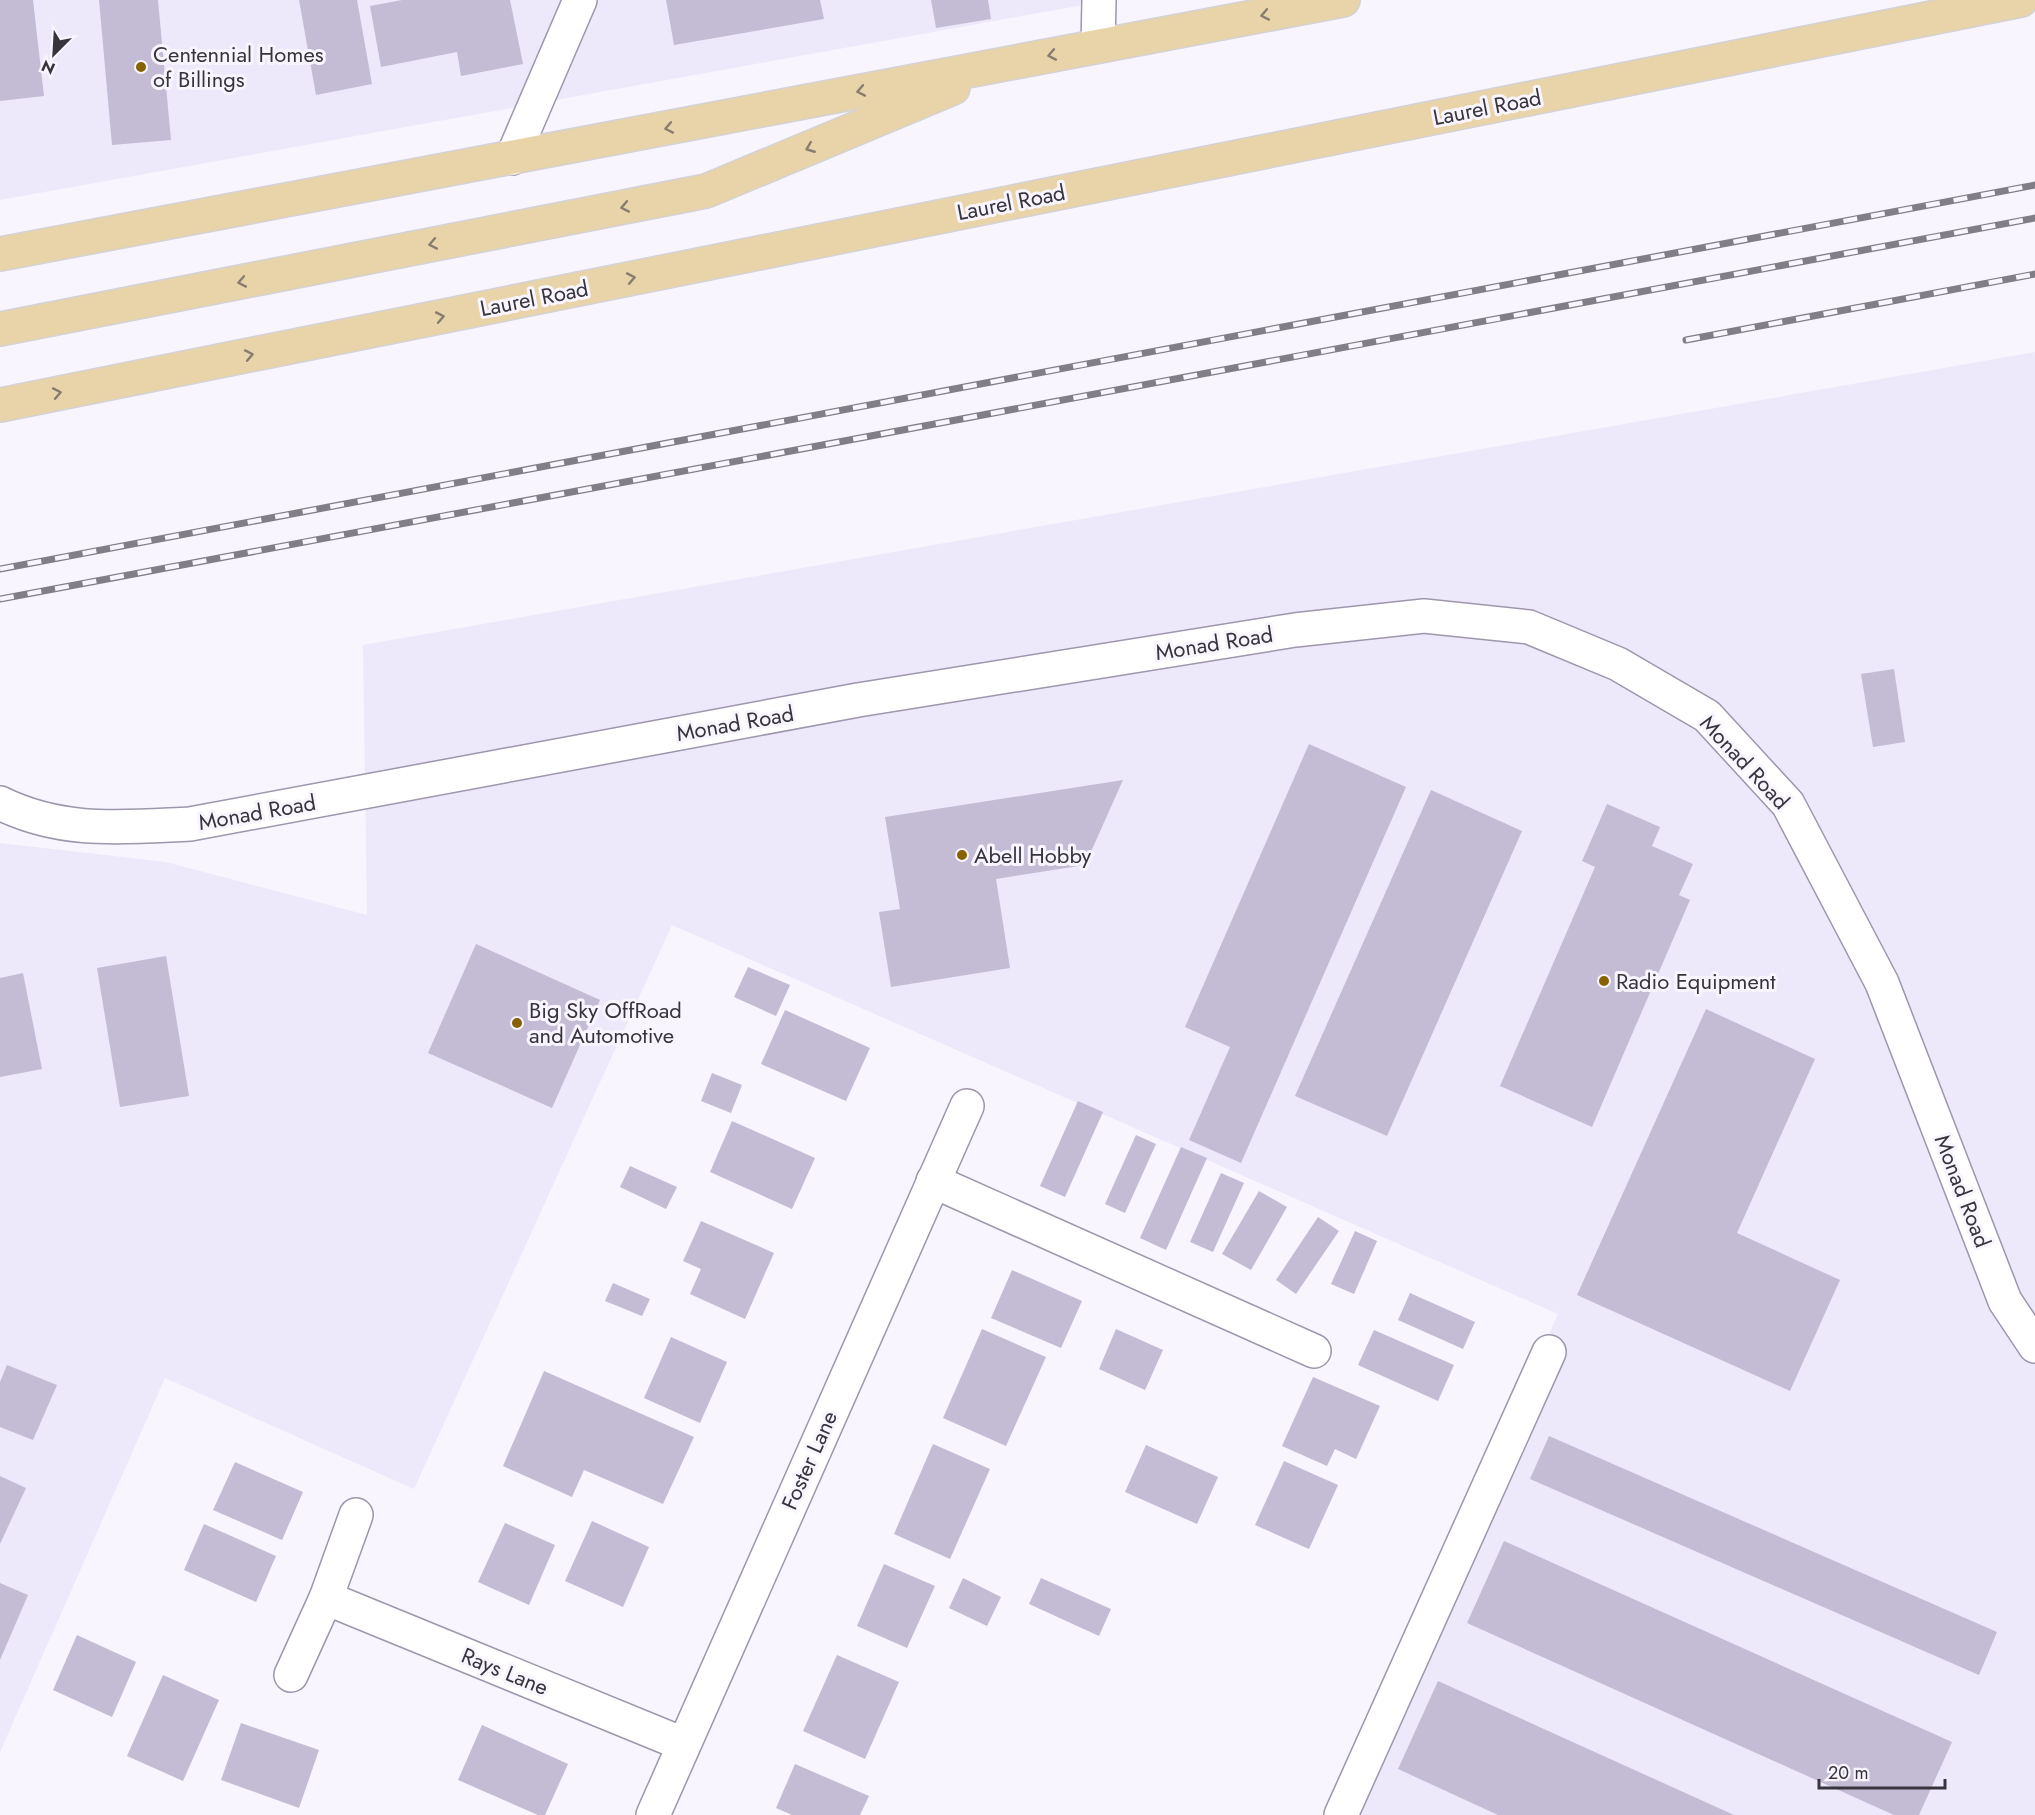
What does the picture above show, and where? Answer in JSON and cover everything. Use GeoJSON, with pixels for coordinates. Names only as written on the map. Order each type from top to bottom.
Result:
{"type":"FeatureCollection","features":[{"type":"Feature","properties":{"kind":"main road"},"geometry":{"type":"LineString","coordinates":[[0,254],[1343,0]]}},
{"type":"Feature","properties":{"kind":"main road","name":"Laurel Road"},"geometry":{"type":"LineString","coordinates":[[0,405],[2021,0]]}},
{"type":"Feature","properties":{"kind":"main road"},"geometry":{"type":"LineString","coordinates":[[0,329],[706,190],[1019,61]]}},
{"type":"Feature","properties":{"kind":"street"},"geometry":{"type":"LineString","coordinates":[[512,158],[580,0]]}},
{"type":"Feature","properties":{"kind":"street"},"geometry":{"type":"LineString","coordinates":[[1098,46],[1099,0]]}},
{"type":"Feature","properties":{"kind":"street","name":"Monad Road"},"geometry":{"type":"LineString","coordinates":[[0,803],[23,815],[95,829],[190,824],[858,700],[1295,630],[1424,616],[1529,627],[1618,664],[1707,716],[1788,804],[1882,983],[2005,1300],[2035,1346]]}},
{"type":"Feature","properties":{"kind":"street","name":"Foster Lane"},"geometry":{"type":"LineString","coordinates":[[652,1815],[967,1106]]}},
{"type":"Feature","properties":{"kind":"street"},"geometry":{"type":"LineString","coordinates":[[933,1182],[1314,1351]]}},
{"type":"Feature","properties":{"kind":"street"},"geometry":{"type":"LineString","coordinates":[[1341,1815],[1549,1352]]}},
{"type":"Feature","properties":{"kind":"street"},"geometry":{"type":"LineString","coordinates":[[291,1675],[326,1598],[356,1515]]}},
{"type":"Feature","properties":{"kind":"street","name":"Rays Lane"},"geometry":{"type":"LineString","coordinates":[[326,1598],[683,1744]]}},
{"type":"Feature","properties":{"kind":"shaded area"},"geometry":{"type":"Polygon","coordinates":[[[0,0],[1111,0],[0,200],[0,0]]]}},
{"type":"Feature","properties":{"kind":"shaded area"},"geometry":{"type":"Polygon","coordinates":[[[2035,352],[2035,1815],[1340,1815],[1558,1314],[672,925],[414,1489],[165,1378],[0,1752],[0,843],[166,862],[367,915],[363,645],[2035,352]]]}},
{"type":"Feature","properties":{"kind":"building"},"geometry":{"type":"Polygon","coordinates":[[[0,0],[33,0],[44,96],[0,101],[0,0]]]}},
{"type":"Feature","properties":{"kind":"building"},"geometry":{"type":"Polygon","coordinates":[[[99,0],[158,0],[171,140],[112,145],[99,0]]]}},
{"type":"Feature","properties":{"kind":"building"},"geometry":{"type":"Polygon","coordinates":[[[299,0],[357,0],[372,84],[316,95],[299,0]]]}},
{"type":"Feature","properties":{"kind":"building"},"geometry":{"type":"Polygon","coordinates":[[[402,0],[510,0],[523,64],[461,76],[457,52],[381,67],[370,6],[402,0]]]}},
{"type":"Feature","properties":{"kind":"building"},"geometry":{"type":"Polygon","coordinates":[[[666,0],[820,0],[824,19],[674,45],[666,0]]]}},
{"type":"Feature","properties":{"kind":"building"},"geometry":{"type":"Polygon","coordinates":[[[931,0],[988,0],[991,19],[936,28],[931,0]]]}},
{"type":"Feature","properties":{"kind":"building"},"geometry":{"type":"Polygon","coordinates":[[[1894,669],[1905,742],[1873,747],[1861,674],[1894,669]]]}},
{"type":"Feature","properties":{"kind":"building"},"geometry":{"type":"Polygon","coordinates":[[[1309,744],[1406,787],[1241,1163],[1189,1140],[1230,1047],[1185,1027],[1309,744]]]}},
{"type":"Feature","properties":{"kind":"building"},"geometry":{"type":"Polygon","coordinates":[[[1123,780],[1085,865],[996,879],[1010,968],[891,987],[879,912],[900,909],[885,817],[1123,780]]]}},
{"type":"Feature","properties":{"kind":"building"},"geometry":{"type":"Polygon","coordinates":[[[1431,790],[1522,831],[1387,1136],[1295,1096],[1431,790]]]}},
{"type":"Feature","properties":{"kind":"building"},"geometry":{"type":"Polygon","coordinates":[[[1607,804],[1660,827],[1652,846],[1693,864],[1679,895],[1690,900],[1592,1127],[1500,1086],[1595,867],[1582,861],[1607,804]]]}},
{"type":"Feature","properties":{"kind":"building"},"geometry":{"type":"Polygon","coordinates":[[[476,944],[600,1000],[552,1108],[428,1053],[476,944]]]}},
{"type":"Feature","properties":{"kind":"building"},"geometry":{"type":"Polygon","coordinates":[[[166,956],[189,1096],[120,1107],[97,968],[166,956]]]}},
{"type":"Feature","properties":{"kind":"building"},"geometry":{"type":"Polygon","coordinates":[[[748,967],[790,985],[776,1016],[734,997],[748,967]]]}},
{"type":"Feature","properties":{"kind":"building"},"geometry":{"type":"Polygon","coordinates":[[[23,973],[42,1069],[0,1077],[0,978],[23,973]]]}},
{"type":"Feature","properties":{"kind":"building"},"geometry":{"type":"Polygon","coordinates":[[[1706,1009],[1815,1059],[1737,1233],[1840,1280],[1790,1391],[1577,1295],[1706,1009]]]}},
{"type":"Feature","properties":{"kind":"building"},"geometry":{"type":"Polygon","coordinates":[[[785,1010],[870,1048],[846,1101],[761,1064],[785,1010]]]}},
{"type":"Feature","properties":{"kind":"building"},"geometry":{"type":"Polygon","coordinates":[[[712,1073],[742,1085],[731,1113],[701,1101],[712,1073]]]}},
{"type":"Feature","properties":{"kind":"building"},"geometry":{"type":"Polygon","coordinates":[[[1078,1101],[1103,1112],[1065,1197],[1040,1186],[1078,1101]]]}},
{"type":"Feature","properties":{"kind":"building"},"geometry":{"type":"Polygon","coordinates":[[[732,1121],[815,1158],[792,1209],[710,1172],[732,1121]]]}},
{"type":"Feature","properties":{"kind":"building"},"geometry":{"type":"Polygon","coordinates":[[[1136,1135],[1156,1144],[1125,1213],[1105,1204],[1136,1135]]]}},
{"type":"Feature","properties":{"kind":"building"},"geometry":{"type":"Polygon","coordinates":[[[1181,1147],[1207,1158],[1166,1250],[1140,1238],[1181,1147]]]}},
{"type":"Feature","properties":{"kind":"building"},"geometry":{"type":"Polygon","coordinates":[[[630,1166],[677,1187],[666,1209],[620,1187],[630,1166]]]}},
{"type":"Feature","properties":{"kind":"building"},"geometry":{"type":"Polygon","coordinates":[[[1221,1173],[1244,1183],[1213,1252],[1190,1242],[1221,1173]]]}},
{"type":"Feature","properties":{"kind":"building"},"geometry":{"type":"Polygon","coordinates":[[[1259,1191],[1287,1207],[1251,1270],[1222,1254],[1259,1191]]]}},
{"type":"Feature","properties":{"kind":"building"},"geometry":{"type":"Polygon","coordinates":[[[1318,1217],[1339,1231],[1296,1294],[1276,1280],[1318,1217]]]}},
{"type":"Feature","properties":{"kind":"building"},"geometry":{"type":"Polygon","coordinates":[[[701,1221],[774,1253],[745,1319],[690,1294],[701,1269],[683,1261],[701,1221]]]}},
{"type":"Feature","properties":{"kind":"building"},"geometry":{"type":"Polygon","coordinates":[[[1355,1231],[1377,1241],[1354,1294],[1331,1284],[1355,1231]]]}},
{"type":"Feature","properties":{"kind":"building"},"geometry":{"type":"Polygon","coordinates":[[[1012,1270],[1082,1301],[1061,1348],[991,1318],[1012,1270]]]}},
{"type":"Feature","properties":{"kind":"building"},"geometry":{"type":"Polygon","coordinates":[[[613,1283],[650,1299],[642,1316],[605,1301],[613,1283]]]}},
{"type":"Feature","properties":{"kind":"building"},"geometry":{"type":"Polygon","coordinates":[[[1410,1293],[1475,1322],[1463,1349],[1398,1320],[1410,1293]]]}},
{"type":"Feature","properties":{"kind":"building"},"geometry":{"type":"Polygon","coordinates":[[[982,1329],[1046,1357],[1006,1446],[943,1418],[982,1329]]]}},
{"type":"Feature","properties":{"kind":"building"},"geometry":{"type":"Polygon","coordinates":[[[1116,1329],[1163,1350],[1145,1390],[1099,1369],[1116,1329]]]}},
{"type":"Feature","properties":{"kind":"building"},"geometry":{"type":"Polygon","coordinates":[[[1374,1330],[1454,1365],[1438,1401],[1358,1365],[1374,1330]]]}},
{"type":"Feature","properties":{"kind":"building"},"geometry":{"type":"Polygon","coordinates":[[[671,1337],[727,1362],[700,1423],[644,1398],[671,1337]]]}},
{"type":"Feature","properties":{"kind":"building"},"geometry":{"type":"Polygon","coordinates":[[[7,1365],[57,1385],[33,1440],[0,1427],[0,1382],[7,1365]]]}},
{"type":"Feature","properties":{"kind":"building"},"geometry":{"type":"Polygon","coordinates":[[[544,1371],[694,1437],[663,1504],[584,1470],[572,1497],[503,1466],[544,1371]]]}},
{"type":"Feature","properties":{"kind":"building"},"geometry":{"type":"Polygon","coordinates":[[[1313,1377],[1380,1406],[1356,1459],[1335,1449],[1327,1466],[1282,1446],[1313,1377]]]}},
{"type":"Feature","properties":{"kind":"building"},"geometry":{"type":"Polygon","coordinates":[[[1549,1436],[1997,1632],[1979,1675],[1530,1479],[1549,1436]]]}},
{"type":"Feature","properties":{"kind":"building"},"geometry":{"type":"Polygon","coordinates":[[[933,1444],[990,1469],[950,1559],[894,1534],[933,1444]]]}},
{"type":"Feature","properties":{"kind":"building"},"geometry":{"type":"Polygon","coordinates":[[[1146,1445],[1218,1477],[1197,1524],[1125,1492],[1146,1445]]]}},
{"type":"Feature","properties":{"kind":"building"},"geometry":{"type":"Polygon","coordinates":[[[1284,1461],[1338,1485],[1309,1549],[1255,1525],[1284,1461]]]}},
{"type":"Feature","properties":{"kind":"building"},"geometry":{"type":"Polygon","coordinates":[[[235,1462],[303,1492],[282,1540],[213,1510],[235,1462]]]}},
{"type":"Feature","properties":{"kind":"building"},"geometry":{"type":"Polygon","coordinates":[[[0,1476],[26,1488],[0,1544],[0,1476]]]}},
{"type":"Feature","properties":{"kind":"building"},"geometry":{"type":"Polygon","coordinates":[[[592,1521],[649,1547],[623,1607],[565,1581],[592,1521]]]}},
{"type":"Feature","properties":{"kind":"building"},"geometry":{"type":"Polygon","coordinates":[[[505,1523],[555,1545],[529,1605],[478,1582],[505,1523]]]}},
{"type":"Feature","properties":{"kind":"building"},"geometry":{"type":"Polygon","coordinates":[[[204,1524],[276,1556],[256,1602],[184,1570],[204,1524]]]}},
{"type":"Feature","properties":{"kind":"building"},"geometry":{"type":"Polygon","coordinates":[[[1504,1541],[1952,1742],[1919,1815],[1894,1815],[1467,1623],[1504,1541]]]}},
{"type":"Feature","properties":{"kind":"building"},"geometry":{"type":"Polygon","coordinates":[[[884,1564],[935,1586],[907,1648],[857,1626],[884,1564]]]}},
{"type":"Feature","properties":{"kind":"building"},"geometry":{"type":"Polygon","coordinates":[[[963,1578],[1001,1597],[987,1626],[949,1608],[963,1578]]]}},
{"type":"Feature","properties":{"kind":"building"},"geometry":{"type":"Polygon","coordinates":[[[1041,1578],[1111,1609],[1099,1636],[1029,1604],[1041,1578]]]}},
{"type":"Feature","properties":{"kind":"building"},"geometry":{"type":"Polygon","coordinates":[[[0,1583],[28,1595],[0,1660],[0,1583]]]}},
{"type":"Feature","properties":{"kind":"building"},"geometry":{"type":"Polygon","coordinates":[[[77,1635],[136,1662],[112,1717],[53,1690],[77,1635]]]}},
{"type":"Feature","properties":{"kind":"building"},"geometry":{"type":"Polygon","coordinates":[[[837,1655],[899,1682],[865,1759],[803,1731],[837,1655]]]}},
{"type":"Feature","properties":{"kind":"building"},"geometry":{"type":"Polygon","coordinates":[[[163,1675],[219,1700],[183,1781],[127,1756],[163,1675]]]}},
{"type":"Feature","properties":{"kind":"building"},"geometry":{"type":"Polygon","coordinates":[[[1438,1681],[1734,1815],[1498,1815],[1398,1769],[1438,1681]]]}},
{"type":"Feature","properties":{"kind":"building"},"geometry":{"type":"Polygon","coordinates":[[[241,1723],[319,1750],[299,1808],[221,1780],[241,1723]]]}},
{"type":"Feature","properties":{"kind":"building"},"geometry":{"type":"Polygon","coordinates":[[[482,1725],[568,1764],[545,1815],[538,1815],[458,1780],[482,1725]]]}},
{"type":"Feature","properties":{"kind":"building"},"geometry":{"type":"Polygon","coordinates":[[[795,1764],[869,1796],[860,1815],[792,1815],[776,1808],[795,1764]]]}},
{"type":"Feature","properties":{"kind":"railway"},"geometry":{"type":"LineString","coordinates":[[0,569],[2035,185]]}},
{"type":"Feature","properties":{"kind":"railway"},"geometry":{"type":"LineString","coordinates":[[0,599],[2035,218]]}},
{"type":"Feature","properties":{"kind":"railway"},"geometry":{"type":"LineString","coordinates":[[1686,340],[2035,274]]}},
{"type":"Feature","properties":{"kind":"place","name":"Centennial Homes of Billings"},"geometry":{"type":"Point","coordinates":[141,67]}},
{"type":"Feature","properties":{"kind":"place","name":"Abell Hobby"},"geometry":{"type":"Point","coordinates":[962,855]}},
{"type":"Feature","properties":{"kind":"place","name":"Radio Equipment"},"geometry":{"type":"Point","coordinates":[1604,981]}},
{"type":"Feature","properties":{"kind":"place","name":"Big Sky OffRoad and Automotive"},"geometry":{"type":"Point","coordinates":[517,1023]}}]}
